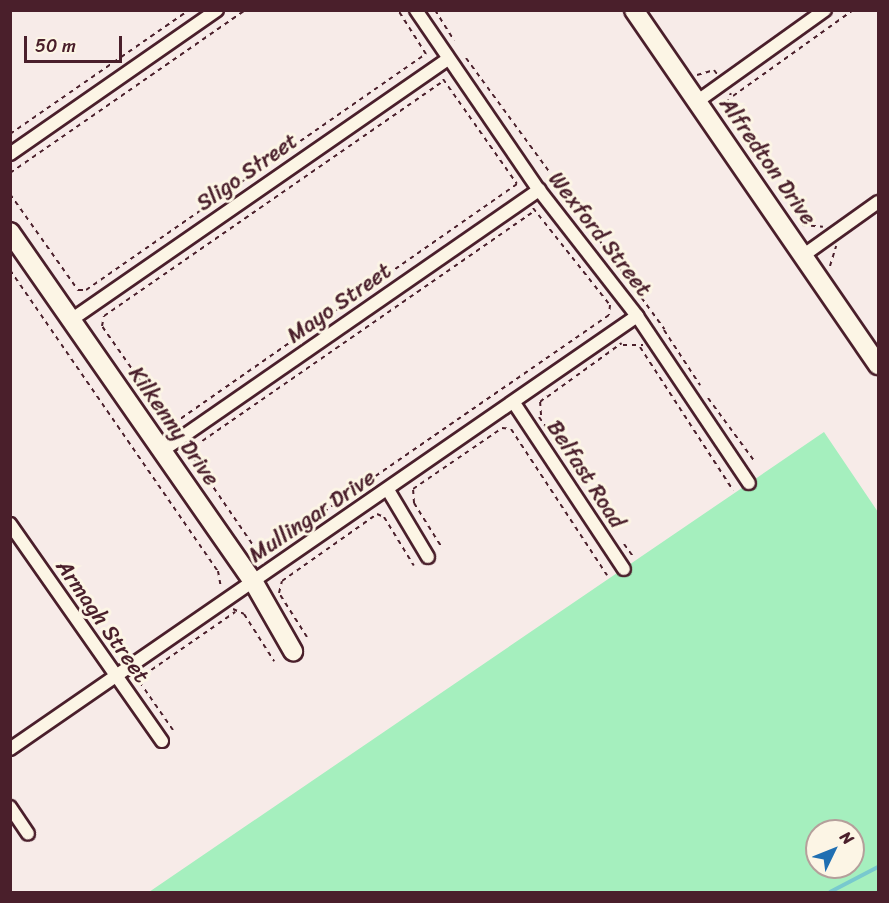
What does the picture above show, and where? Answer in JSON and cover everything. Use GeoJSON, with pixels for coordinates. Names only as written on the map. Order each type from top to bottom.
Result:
{"type":"FeatureCollection","features":[{"type":"Feature","properties":{"kind":"street"},"geometry":{"type":"LineString","coordinates":[[10,154],[217,10]]}},
{"type":"Feature","properties":{"kind":"street","name":"Wexford Street"},"geometry":{"type":"LineString","coordinates":[[416,10],[447,60],[539,190],[637,316],[749,483]]}},
{"type":"Feature","properties":{"kind":"street","name":"Alfredton Drive"},"geometry":{"type":"LineString","coordinates":[[634,10],[879,365]]}},
{"type":"Feature","properties":{"kind":"street"},"geometry":{"type":"LineString","coordinates":[[698,101],[825,10]]}},
{"type":"Feature","properties":{"kind":"street","name":"Sligo Street"},"geometry":{"type":"LineString","coordinates":[[71,320],[447,60]]}},
{"type":"Feature","properties":{"kind":"street","name":"Mayo Street"},"geometry":{"type":"LineString","coordinates":[[162,451],[539,190]]}},
{"type":"Feature","properties":{"kind":"street"},"geometry":{"type":"LineString","coordinates":[[804,255],[879,202]]}},
{"type":"Feature","properties":{"kind":"street","name":"Kilkenny Drive"},"geometry":{"type":"LineString","coordinates":[[10,232],[253,581],[293,651]]}},
{"type":"Feature","properties":{"kind":"street","name":"Mullingar Drive"},"geometry":{"type":"LineString","coordinates":[[10,749],[637,316]]}},
{"type":"Feature","properties":{"kind":"street","name":"Alfredton Drive"},"geometry":{"type":"LineString","coordinates":[[861,338],[879,353]]}},
{"type":"Feature","properties":{"kind":"street","name":"Belfast Road"},"geometry":{"type":"LineString","coordinates":[[514,403],[624,569]]}},
{"type":"Feature","properties":{"kind":"street"},"geometry":{"type":"LineString","coordinates":[[387,490],[428,557]]}},
{"type":"Feature","properties":{"kind":"street","name":"Armagh Street"},"geometry":{"type":"LineString","coordinates":[[10,524],[162,741]]}},
{"type":"Feature","properties":{"kind":"street"},"geometry":{"type":"LineString","coordinates":[[10,807],[28,834]]}},
{"type":"Feature","properties":{"kind":"path"},"geometry":{"type":"LineString","coordinates":[[10,134],[189,10]]}},
{"type":"Feature","properties":{"kind":"path"},"geometry":{"type":"LineString","coordinates":[[10,173],[245,10]]}},
{"type":"Feature","properties":{"kind":"path"},"geometry":{"type":"LineString","coordinates":[[10,194],[78,290],[86,290],[426,54],[398,10]]}},
{"type":"Feature","properties":{"kind":"path"},"geometry":{"type":"LineString","coordinates":[[435,10],[455,44]]}},
{"type":"Feature","properties":{"kind":"path"},"geometry":{"type":"LineString","coordinates":[[730,121],[723,111],[733,96],[853,10]]}},
{"type":"Feature","properties":{"kind":"path"},"geometry":{"type":"LineString","coordinates":[[461,52],[664,329]]}},
{"type":"Feature","properties":{"kind":"path"},"geometry":{"type":"LineString","coordinates":[[693,74],[703,77],[714,70],[733,96]]}},
{"type":"Feature","properties":{"kind":"path"},"geometry":{"type":"LineString","coordinates":[[444,81],[517,184],[177,421],[167,419],[102,326],[104,316],[444,81]]}},
{"type":"Feature","properties":{"kind":"path"},"geometry":{"type":"LineString","coordinates":[[536,211],[610,305],[609,315],[266,552],[257,551],[192,456],[195,446],[536,211]]}},
{"type":"Feature","properties":{"kind":"path"},"geometry":{"type":"LineString","coordinates":[[797,218],[804,228],[821,224],[839,250],[830,265],[836,275]]}},
{"type":"Feature","properties":{"kind":"path"},"geometry":{"type":"LineString","coordinates":[[10,270],[217,570],[235,612]]}},
{"type":"Feature","properties":{"kind":"path"},"geometry":{"type":"LineString","coordinates":[[640,347],[733,490]]}},
{"type":"Feature","properties":{"kind":"path"},"geometry":{"type":"LineString","coordinates":[[414,503],[413,489],[502,428],[511,429],[607,575]]}},
{"type":"Feature","properties":{"kind":"path"},"geometry":{"type":"LineString","coordinates":[[308,637],[279,593],[282,581],[377,514],[384,517],[414,566]]}},
{"type":"Feature","properties":{"kind":"path"},"geometry":{"type":"LineString","coordinates":[[173,730],[141,684],[144,675],[235,612],[244,614],[274,661]]}},
{"type":"Feature","properties":{"kind":"green space"},"geometry":{"type":"Polygon","coordinates":[[[824,432],[878,512],[878,892],[149,892],[824,432]]]}},
{"type":"Feature","properties":{"kind":"waterway"},"geometry":{"type":"LineString","coordinates":[[830,892],[878,867]]}}]}
